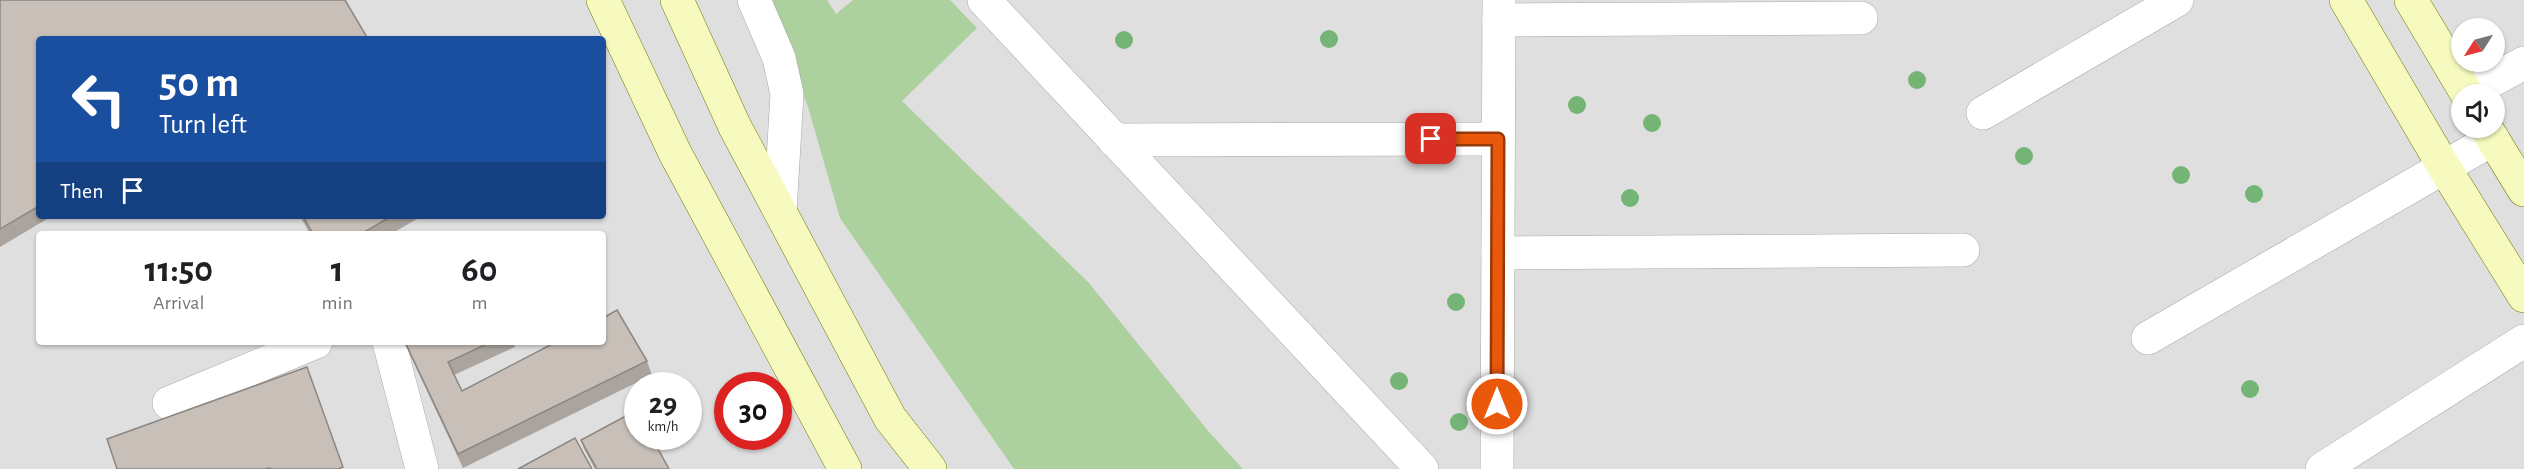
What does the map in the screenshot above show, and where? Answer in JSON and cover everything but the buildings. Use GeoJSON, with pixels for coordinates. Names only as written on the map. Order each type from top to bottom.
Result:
{"type":"FeatureCollection","features":[{"type":"Feature","properties":{"kind":"main road"},"geometry":{"type":"LineString","coordinates":[[603,0],[675,153],[845,469]]}},
{"type":"Feature","properties":{"kind":"main road"},"geometry":{"type":"LineString","coordinates":[[677,0],[735,127],[890,418],[930,469]]}},
{"type":"Feature","properties":{"kind":"main road"},"geometry":{"type":"LineString","coordinates":[[2346,0],[2444,167],[2524,296]]}},
{"type":"Feature","properties":{"kind":"main road"},"geometry":{"type":"LineString","coordinates":[[2411,0],[2461,84]]}},
{"type":"Feature","properties":{"kind":"main road"},"geometry":{"type":"LineString","coordinates":[[2492,138],[2524,188]]}},
{"type":"Feature","properties":{"kind":"street"},"geometry":{"type":"LineString","coordinates":[[754,0],[779,58],[787,94],[780,211]]}},
{"type":"Feature","properties":{"kind":"street"},"geometry":{"type":"LineString","coordinates":[[984,0],[1422,469]]}},
{"type":"Feature","properties":{"kind":"street"},"geometry":{"type":"LineString","coordinates":[[1983,113],[2177,0]]}},
{"type":"Feature","properties":{"kind":"street"},"geometry":{"type":"LineString","coordinates":[[1497,469],[1499,10],[1861,18]]}},
{"type":"Feature","properties":{"kind":"street"},"geometry":{"type":"LineString","coordinates":[[2485,84],[2524,63]]}},
{"type":"Feature","properties":{"kind":"street"},"geometry":{"type":"LineString","coordinates":[[2148,338],[2444,167],[2482,138]]}},
{"type":"Feature","properties":{"kind":"street"},"geometry":{"type":"LineString","coordinates":[[1114,140],[1498,139]]}},
{"type":"Feature","properties":{"kind":"street"},"geometry":{"type":"LineString","coordinates":[[1498,253],[1963,250]]}},
{"type":"Feature","properties":{"kind":"street"},"geometry":{"type":"LineString","coordinates":[[2322,469],[2524,341]]}},
{"type":"Feature","properties":{"kind":"street"},"geometry":{"type":"LineString","coordinates":[[169,403],[309,345]]}},
{"type":"Feature","properties":{"kind":"street"},"geometry":{"type":"LineString","coordinates":[[390,345],[422,469]]}},
{"type":"Feature","properties":{"kind":"shaded area"},"geometry":{"type":"Polygon","coordinates":[[[0,0],[2524,0],[2524,469],[0,469],[0,0]]]}},
{"type":"Feature","properties":{"kind":"green space"},"geometry":{"type":"Polygon","coordinates":[[[766,0],[827,0],[836,14],[853,0],[950,0],[977,28],[902,101],[1089,283],[1209,432],[1243,469],[1014,469],[840,218],[808,107],[766,0]]]}},
{"type":"Feature","properties":{"kind":"route"},"geometry":{"type":"LineString","coordinates":[[1431,139],[1498,139],[1497,404]]}}]}
